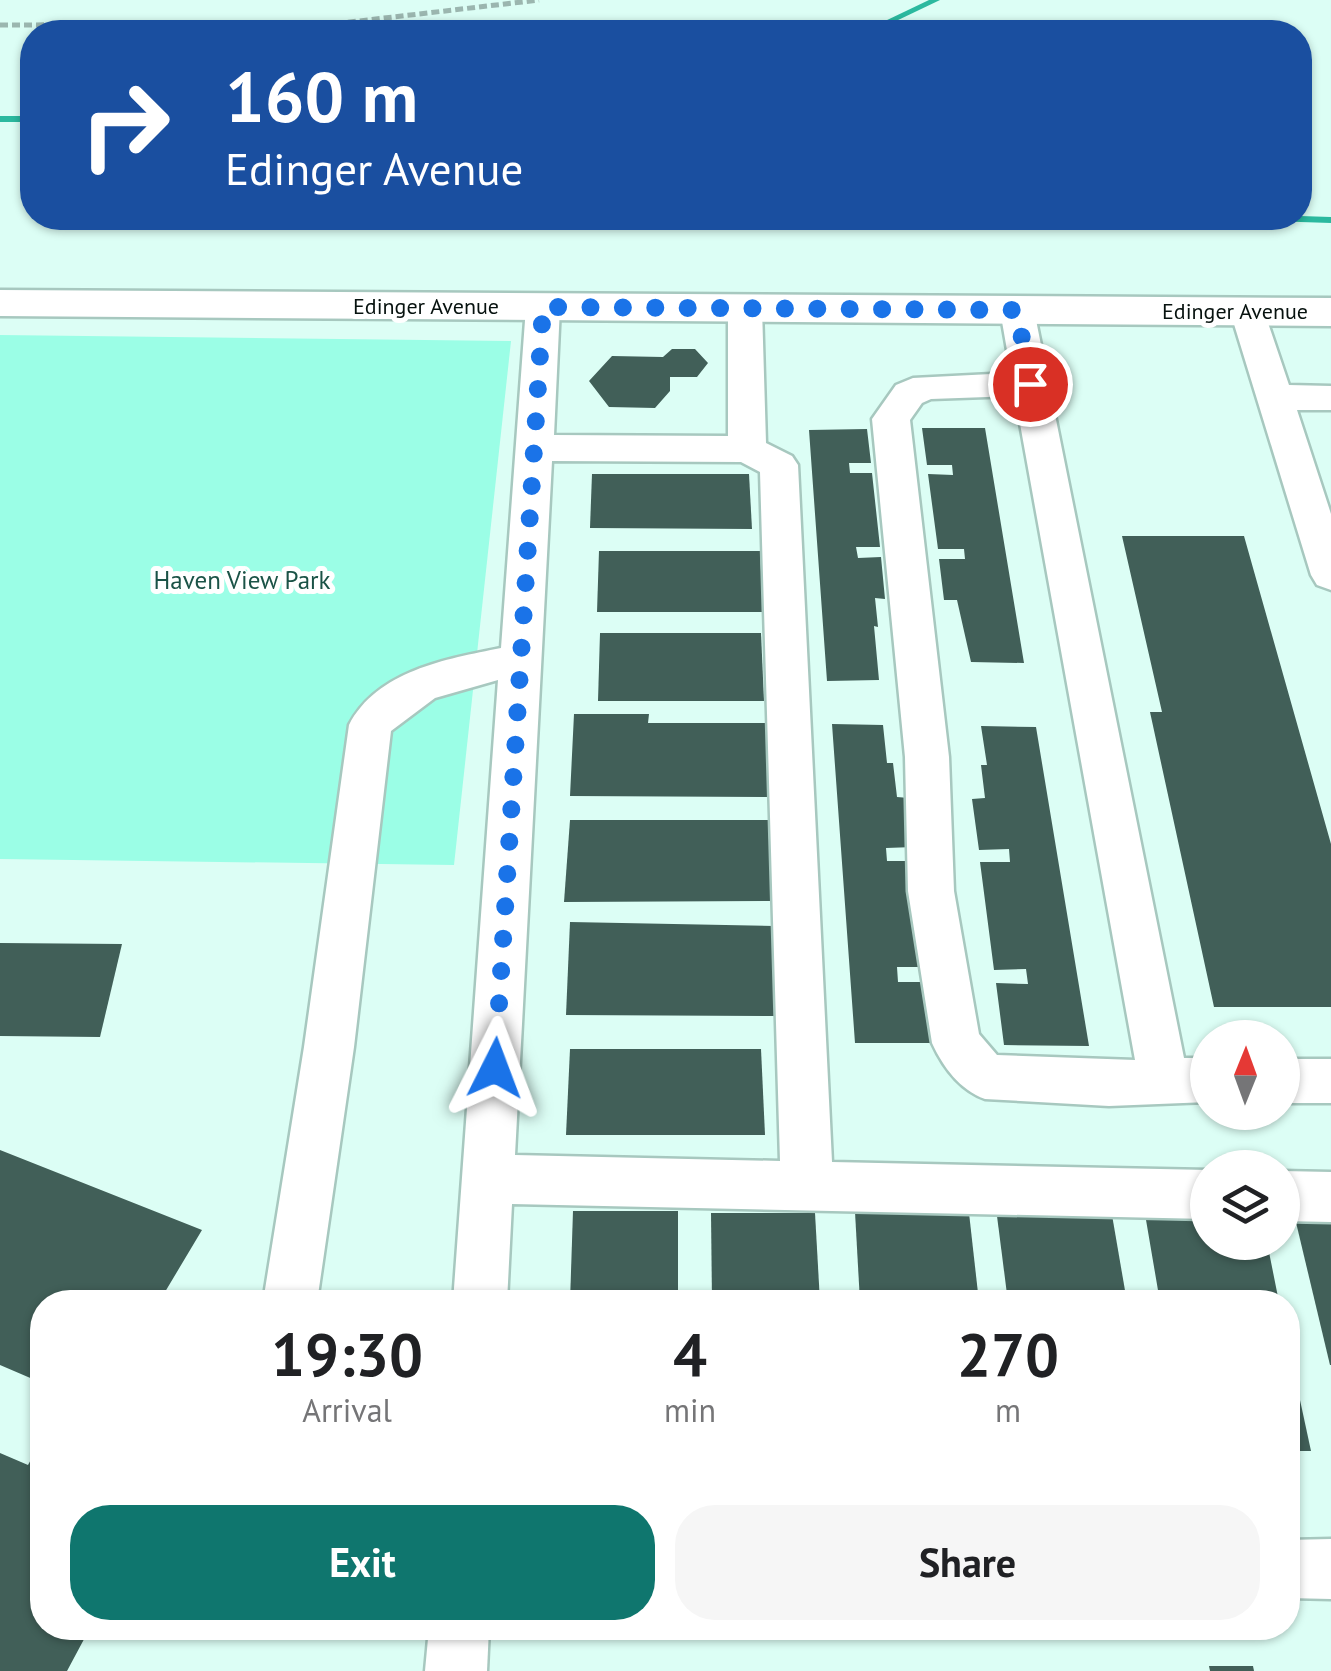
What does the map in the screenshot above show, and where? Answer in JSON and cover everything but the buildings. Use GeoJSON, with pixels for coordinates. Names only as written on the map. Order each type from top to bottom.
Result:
{"type":"FeatureCollection","features":[{"type":"Feature","properties":{"kind":"main road","name":"Edinger Avenue"},"geometry":{"type":"LineString","coordinates":[[0,304],[1331,312]]}},
{"type":"Feature","properties":{"kind":"street"},"geometry":{"type":"LineString","coordinates":[[481,1290],[543,307]]}},
{"type":"Feature","properties":{"kind":"street"},"geometry":{"type":"LineString","coordinates":[[745,308],[746,449]]}},
{"type":"Feature","properties":{"kind":"street"},"geometry":{"type":"LineString","coordinates":[[1017,310],[1030,384],[1185,1080],[1109,1083],[986,1077],[956,1043],[931,891],[927,757],[891,419],[909,394],[926,387],[1030,384]]}},
{"type":"Feature","properties":{"kind":"street"},"geometry":{"type":"LineString","coordinates":[[1246,311],[1328,554]]}},
{"type":"Feature","properties":{"kind":"street"},"geometry":{"type":"LineString","coordinates":[[1274,397],[1331,398]]}},
{"type":"Feature","properties":{"kind":"street"},"geometry":{"type":"LineString","coordinates":[[534,448],[746,449],[779,465],[806,1188]]}},
{"type":"Feature","properties":{"kind":"street"},"geometry":{"type":"LineString","coordinates":[[292,1290],[329,1047],[370,725],[389,702],[418,685],[521,659]]}},
{"type":"Feature","properties":{"kind":"street"},"geometry":{"type":"LineString","coordinates":[[1300,1081],[1331,1081]]}},
{"type":"Feature","properties":{"kind":"street"},"geometry":{"type":"LineString","coordinates":[[488,1179],[1190,1195]]}},
{"type":"Feature","properties":{"kind":"street"},"geometry":{"type":"LineString","coordinates":[[1300,1196],[1331,1197]]}},
{"type":"Feature","properties":{"kind":"street"},"geometry":{"type":"LineString","coordinates":[[1300,1569],[1331,1570]]}},
{"type":"Feature","properties":{"kind":"street"},"geometry":{"type":"LineString","coordinates":[[456,1671],[458,1640]]}},
{"type":"Feature","properties":{"kind":"path"},"geometry":{"type":"LineString","coordinates":[[367,20],[539,0]]}},
{"type":"Feature","properties":{"kind":"green space","name":"Haven View Park"},"geometry":{"type":"Polygon","coordinates":[[[0,335],[511,341],[454,865],[0,859],[0,335]]]}},
{"type":"Feature","properties":{"kind":"waterway"},"geometry":{"type":"LineString","coordinates":[[893,20],[936,0]]}},
{"type":"Feature","properties":{"kind":"waterway"},"geometry":{"type":"LineString","coordinates":[[0,119],[20,119]]}},
{"type":"Feature","properties":{"kind":"waterway"},"geometry":{"type":"LineString","coordinates":[[1312,219],[1331,220]]}},
{"type":"Feature","properties":{"kind":"route"},"geometry":{"type":"LineString","coordinates":[[495,1068],[543,307],[1017,310],[1030,384]]}}]}
